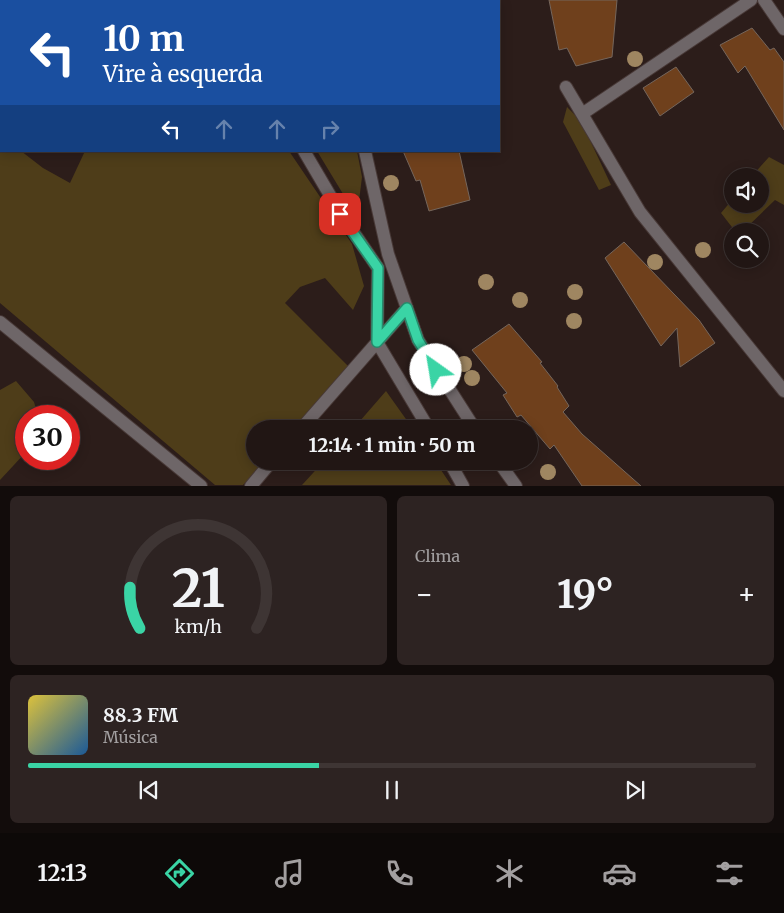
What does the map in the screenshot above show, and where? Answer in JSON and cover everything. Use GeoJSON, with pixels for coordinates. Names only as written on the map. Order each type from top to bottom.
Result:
{"type":"FeatureCollection","features":[{"type":"Feature","properties":{"kind":"street"},"geometry":{"type":"LineString","coordinates":[[582,114],[751,0]]}},
{"type":"Feature","properties":{"kind":"street"},"geometry":{"type":"LineString","coordinates":[[764,0],[784,29]]}},
{"type":"Feature","properties":{"kind":"street"},"geometry":{"type":"LineString","coordinates":[[566,87],[640,212],[784,391]]}},
{"type":"Feature","properties":{"kind":"street"},"geometry":{"type":"LineString","coordinates":[[305,152],[340,214],[378,268],[377,342],[424,420]]}},
{"type":"Feature","properties":{"kind":"street"},"geometry":{"type":"LineString","coordinates":[[365,152],[388,254],[418,340],[469,420]]}},
{"type":"Feature","properties":{"kind":"street"},"geometry":{"type":"LineString","coordinates":[[309,420],[407,308]]}},
{"type":"Feature","properties":{"kind":"street"},"geometry":{"type":"LineString","coordinates":[[0,322],[201,486]]}},
{"type":"Feature","properties":{"kind":"street"},"geometry":{"type":"LineString","coordinates":[[251,486],[264,470]]}},
{"type":"Feature","properties":{"kind":"street"},"geometry":{"type":"LineString","coordinates":[[454,470],[463,486]]}},
{"type":"Feature","properties":{"kind":"street"},"geometry":{"type":"LineString","coordinates":[[504,470],[516,486]]}},
{"type":"Feature","properties":{"kind":"shaded area"},"geometry":{"type":"Polygon","coordinates":[[[567,107],[581,121],[611,185],[599,190],[563,122],[567,107]]]}},
{"type":"Feature","properties":{"kind":"shaded area"},"geometry":{"type":"Polygon","coordinates":[[[0,152],[22,152],[43,168],[70,183],[85,152],[290,152],[352,244],[364,286],[353,310],[325,278],[300,287],[285,303],[349,367],[302,420],[246,420],[246,470],[257,470],[243,485],[215,485],[0,303],[0,152]]]}},
{"type":"Feature","properties":{"kind":"shaded area"},"geometry":{"type":"Polygon","coordinates":[[[318,152],[357,152],[362,177],[357,217],[318,152]]]}},
{"type":"Feature","properties":{"kind":"shaded area"},"geometry":{"type":"Polygon","coordinates":[[[769,157],[784,165],[784,205],[775,200],[769,206],[769,168],[759,168],[769,157]]]}},
{"type":"Feature","properties":{"kind":"shaded area"},"geometry":{"type":"Polygon","coordinates":[[[724,209],[724,213],[762,213],[751,223],[729,223],[721,213],[724,209]]]}},
{"type":"Feature","properties":{"kind":"shaded area"},"geometry":{"type":"Polygon","coordinates":[[[16,381],[35,405],[15,405],[15,464],[0,480],[0,390],[16,381]]]}},
{"type":"Feature","properties":{"kind":"shaded area"},"geometry":{"type":"Polygon","coordinates":[[[386,391],[407,420],[361,420],[386,391]]]}},
{"type":"Feature","properties":{"kind":"shaded area"},"geometry":{"type":"Polygon","coordinates":[[[316,470],[441,470],[451,485],[302,485],[316,470]]]}},
{"type":"Feature","properties":{"kind":"building"},"geometry":{"type":"Polygon","coordinates":[[[549,0],[617,0],[612,57],[576,66],[567,48],[559,50],[549,0]]]}},
{"type":"Feature","properties":{"kind":"building"},"geometry":{"type":"Polygon","coordinates":[[[752,28],[770,50],[774,48],[784,62],[784,130],[745,66],[738,73],[720,45],[752,28]]]}},
{"type":"Feature","properties":{"kind":"building"},"geometry":{"type":"Polygon","coordinates":[[[676,67],[694,92],[660,116],[643,88],[676,67]]]}},
{"type":"Feature","properties":{"kind":"building"},"geometry":{"type":"Polygon","coordinates":[[[403,152],[459,152],[470,200],[429,211],[420,180],[416,181],[403,152]]]}},
{"type":"Feature","properties":{"kind":"building"},"geometry":{"type":"Polygon","coordinates":[[[624,242],[699,320],[715,343],[680,367],[677,328],[661,346],[605,258],[624,242]]]}},
{"type":"Feature","properties":{"kind":"building"},"geometry":{"type":"Polygon","coordinates":[[[509,324],[542,362],[540,363],[558,386],[569,406],[563,412],[582,434],[641,486],[582,486],[554,445],[550,449],[538,435],[538,420],[525,420],[521,415],[517,417],[503,395],[507,393],[472,350],[509,324]]]}},
{"type":"Feature","properties":{"kind":"route"},"geometry":{"type":"LineString","coordinates":[[340,214],[378,268],[377,342],[407,308],[418,340],[436,370]]}}]}
